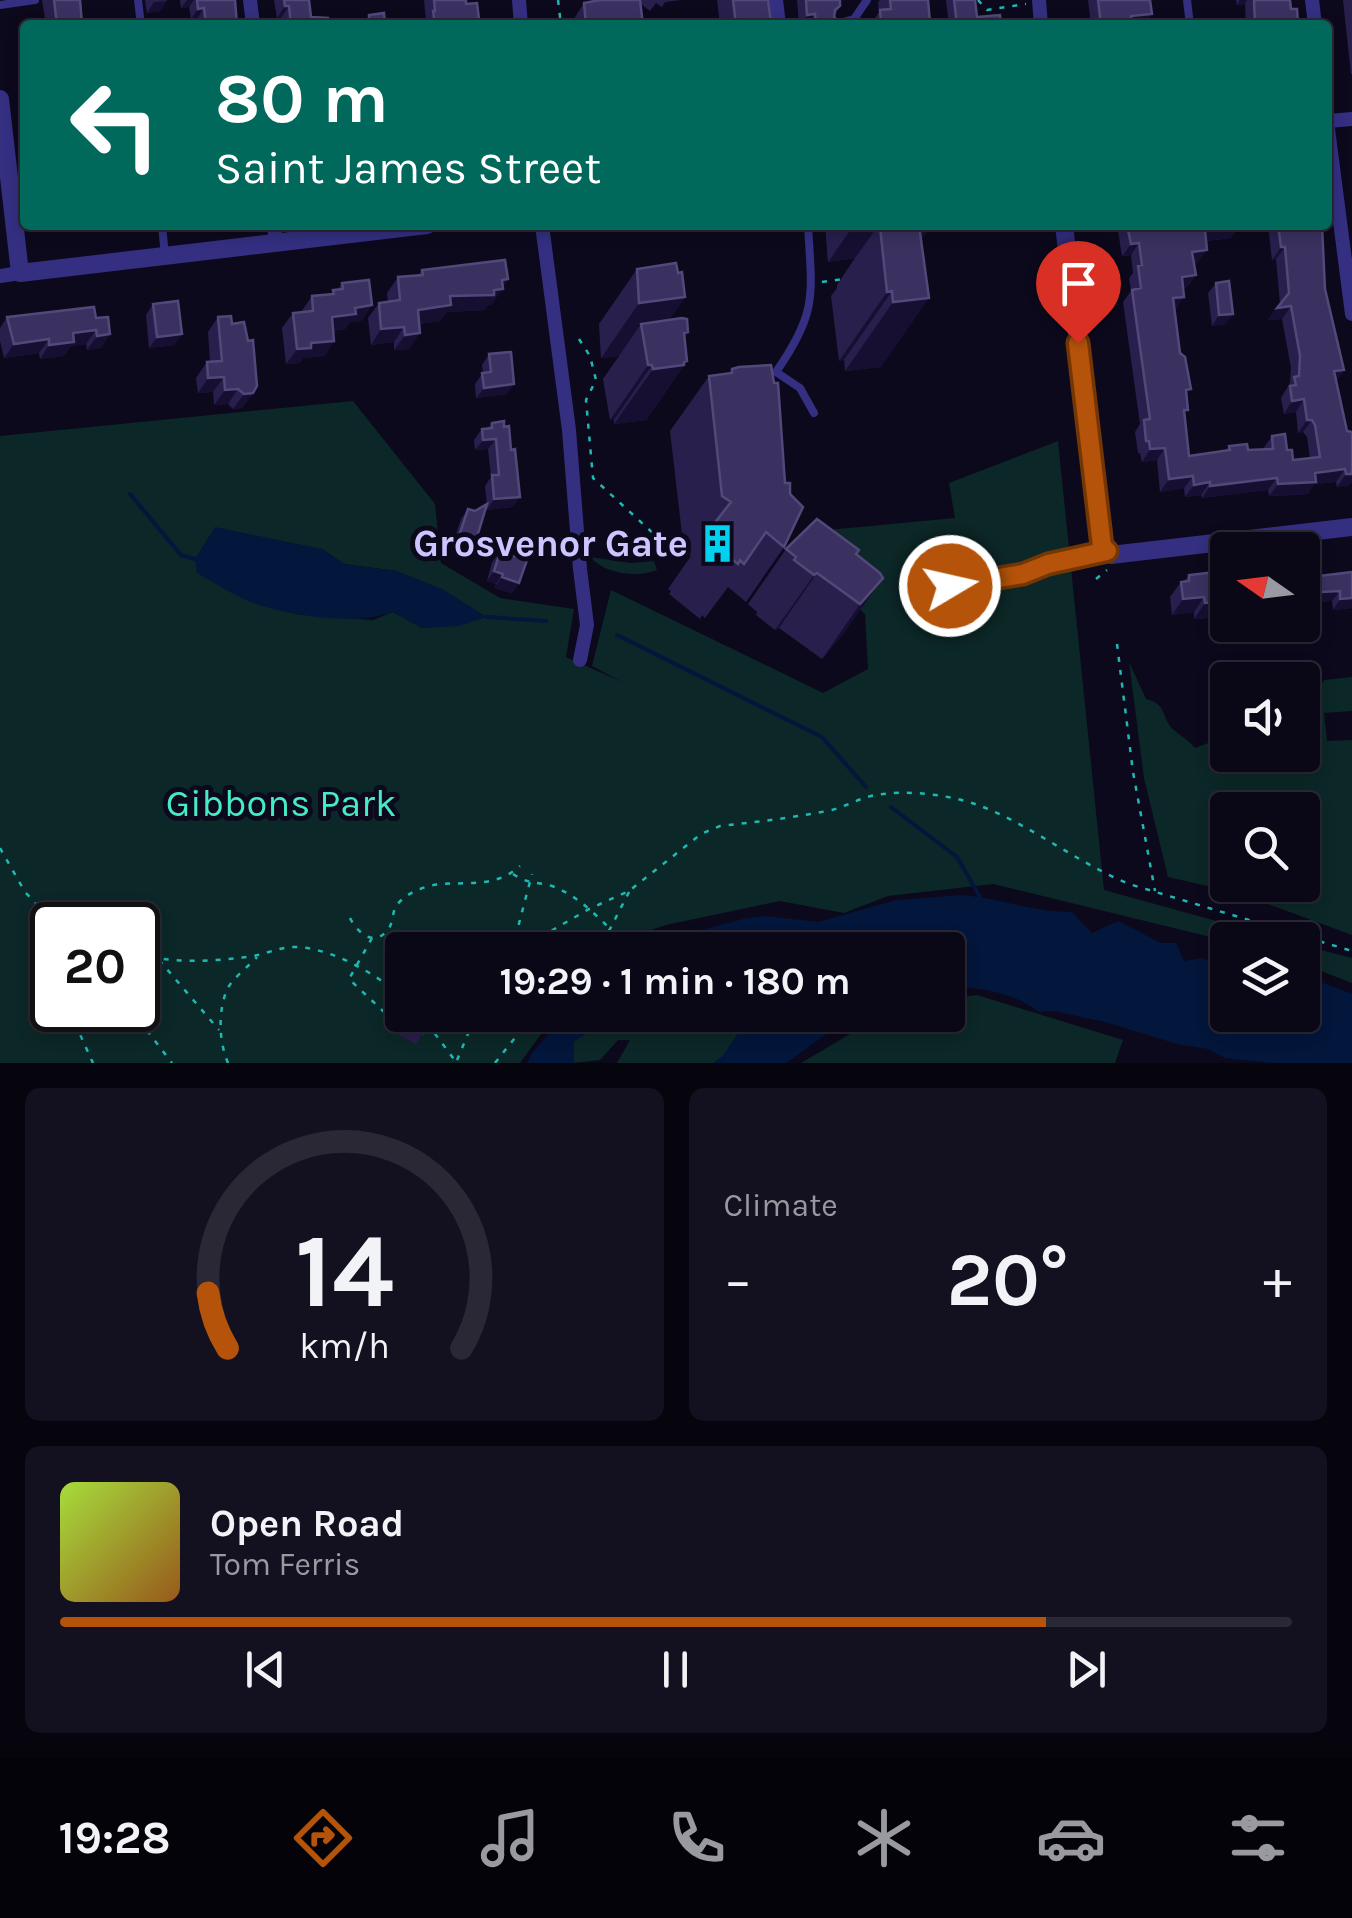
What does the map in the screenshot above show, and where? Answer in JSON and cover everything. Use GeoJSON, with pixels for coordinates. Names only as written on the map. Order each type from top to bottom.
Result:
{"type":"FeatureCollection","features":[{"type":"Feature","properties":{"kind":"street"},"geometry":{"type":"LineString","coordinates":[[0,98],[20,274]]}},
{"type":"Feature","properties":{"kind":"street"},"geometry":{"type":"LineString","coordinates":[[1332,156],[1352,314]]}},
{"type":"Feature","properties":{"kind":"street"},"geometry":{"type":"LineString","coordinates":[[0,276],[165,256],[275,234],[343,230]]}},
{"type":"Feature","properties":{"kind":"street"},"geometry":{"type":"LineString","coordinates":[[543,230],[566,401],[587,625],[580,660]]}},
{"type":"Feature","properties":{"kind":"street"},"geometry":{"type":"LineString","coordinates":[[1065,230],[1107,554],[1352,527]]}},
{"type":"Feature","properties":{"kind":"lane"},"geometry":{"type":"LineString","coordinates":[[0,4],[35,0]]}},
{"type":"Feature","properties":{"kind":"lane"},"geometry":{"type":"LineString","coordinates":[[162,230],[165,256]]}},
{"type":"Feature","properties":{"kind":"lane"},"geometry":{"type":"LineString","coordinates":[[808,230],[812,298],[800,337],[776,372],[800,388],[814,413]]}},
{"type":"Feature","properties":{"kind":"lane"},"geometry":{"type":"LineString","coordinates":[[950,586],[1107,554]]}},
{"type":"Feature","properties":{"kind":"path"},"geometry":{"type":"LineString","coordinates":[[978,0],[986,10]]}},
{"type":"Feature","properties":{"kind":"path"},"geometry":{"type":"LineString","coordinates":[[981,17],[986,10],[1039,1]]}},
{"type":"Feature","properties":{"kind":"path"},"geometry":{"type":"LineString","coordinates":[[820,282],[859,277]]}},
{"type":"Feature","properties":{"kind":"path"},"geometry":{"type":"LineString","coordinates":[[579,339],[590,356],[596,380],[586,400],[593,478],[655,535],[678,538]]}},
{"type":"Feature","properties":{"kind":"path"},"geometry":{"type":"LineString","coordinates":[[1096,579],[1107,554]]}},
{"type":"Feature","properties":{"kind":"path"},"geometry":{"type":"LineString","coordinates":[[1117,644],[1133,772],[1156,892]]}},
{"type":"Feature","properties":{"kind":"path"},"geometry":{"type":"LineString","coordinates":[[550,932],[629,891],[710,830],[846,808],[864,798],[887,793],[928,795],[975,804],[1098,872],[1352,951]]}},
{"type":"Feature","properties":{"kind":"path"},"geometry":{"type":"LineString","coordinates":[[0,848],[35,902]]}},
{"type":"Feature","properties":{"kind":"path"},"geometry":{"type":"LineString","coordinates":[[385,1010],[350,979],[372,938],[387,931],[396,906],[432,885],[472,885],[512,873],[520,866]]}},
{"type":"Feature","properties":{"kind":"path"},"geometry":{"type":"LineString","coordinates":[[512,873],[530,885],[551,886],[589,910],[613,932]]}},
{"type":"Feature","properties":{"kind":"path"},"geometry":{"type":"LineString","coordinates":[[517,932],[532,874]]}},
{"type":"Feature","properties":{"kind":"path"},"geometry":{"type":"LineString","coordinates":[[607,932],[629,891]]}},
{"type":"Feature","properties":{"kind":"path"},"geometry":{"type":"LineString","coordinates":[[350,918],[358,932],[372,938]]}},
{"type":"Feature","properties":{"kind":"path"},"geometry":{"type":"LineString","coordinates":[[160,959],[209,962],[258,956],[290,947],[357,964],[385,984]]}},
{"type":"Feature","properties":{"kind":"path"},"geometry":{"type":"LineString","coordinates":[[228,1063],[220,1032],[226,990],[258,956]]}},
{"type":"Feature","properties":{"kind":"path"},"geometry":{"type":"LineString","coordinates":[[160,961],[220,1032]]}},
{"type":"Feature","properties":{"kind":"path"},"geometry":{"type":"LineString","coordinates":[[79,1032],[93,1063]]}},
{"type":"Feature","properties":{"kind":"path"},"geometry":{"type":"LineString","coordinates":[[148,1032],[172,1063]]}},
{"type":"Feature","properties":{"kind":"path"},"geometry":{"type":"LineString","coordinates":[[434,1032],[456,1062]]}},
{"type":"Feature","properties":{"kind":"path"},"geometry":{"type":"LineString","coordinates":[[456,1062],[469,1032]]}},
{"type":"Feature","properties":{"kind":"path"},"geometry":{"type":"LineString","coordinates":[[496,1063],[519,1032]]}},
{"type":"Feature","properties":{"kind":"green space","name":"Gibbons Park"},"geometry":{"type":"Polygon","coordinates":[[[353,401],[435,504],[441,563],[500,598],[574,609],[566,657],[622,682],[592,666],[611,590],[823,693],[868,669],[865,614],[821,575],[817,531],[955,518],[949,483],[1058,441],[1104,890],[1220,922],[1210,922],[1210,937],[993,884],[888,896],[844,913],[780,901],[645,932],[385,932],[385,1032],[543,1032],[520,1063],[0,1063],[0,436],[353,401]],[[322,549],[295,614],[373,620],[393,612],[422,628],[397,571],[344,564],[322,549]]]}},
{"type":"Feature","properties":{"kind":"green space"},"geometry":{"type":"Polygon","coordinates":[[[590,557],[631,563],[654,561],[657,570],[622,573],[590,557]]]}},
{"type":"Feature","properties":{"kind":"green space"},"geometry":{"type":"Polygon","coordinates":[[[1129,662],[1146,699],[1158,704],[1170,726],[1195,748],[1210,742],[1210,772],[1320,772],[1320,687],[1324,680],[1352,677],[1352,711],[1324,713],[1327,741],[1352,740],[1352,935],[1262,902],[1320,902],[1320,792],[1210,792],[1210,887],[1168,877],[1144,778],[1129,662]]]}},
{"type":"Feature","properties":{"kind":"green space"},"geometry":{"type":"Polygon","coordinates":[[[1320,950],[1352,958],[1352,983],[1320,971],[1320,950]]]}},
{"type":"Feature","properties":{"kind":"green space"},"geometry":{"type":"Polygon","coordinates":[[[977,995],[1123,1040],[1115,1063],[801,1063],[853,1032],[965,1032],[965,997],[977,995]]]}},
{"type":"Feature","properties":{"kind":"green space"},"geometry":{"type":"Polygon","coordinates":[[[589,1032],[739,1032],[714,1063],[617,1063],[630,1040],[618,1040],[600,1060],[574,1063],[574,1041],[589,1032]]]}},
{"type":"Feature","properties":{"kind":"water"},"geometry":{"type":"Polygon","coordinates":[[[215,527],[322,549],[344,564],[397,571],[442,589],[487,617],[458,626],[422,628],[393,612],[361,618],[323,618],[253,603],[197,573],[195,559],[215,527]]]}},
{"type":"Feature","properties":{"kind":"water"},"geometry":{"type":"Polygon","coordinates":[[[963,895],[990,899],[1072,912],[1092,933],[1118,921],[1161,943],[1176,943],[1184,961],[1203,958],[1210,962],[1210,1032],[1320,1032],[1320,982],[1352,994],[1352,1063],[1273,1063],[1225,1058],[1208,1049],[1177,1044],[1105,1022],[1054,1011],[1039,1012],[996,992],[965,987],[965,932],[693,932],[766,916],[818,922],[896,900],[963,895]]]}},
{"type":"Feature","properties":{"kind":"water"},"geometry":{"type":"Polygon","coordinates":[[[550,1032],[589,1032],[574,1041],[574,1063],[527,1063],[550,1032]]]}},
{"type":"Feature","properties":{"kind":"water"},"geometry":{"type":"Polygon","coordinates":[[[739,1032],[830,1032],[786,1063],[714,1063],[739,1032]]]}},
{"type":"Feature","properties":{"kind":"building"},"geometry":{"type":"Polygon","coordinates":[[[54,0],[80,0],[82,20],[56,20],[54,0]]]}},
{"type":"Feature","properties":{"kind":"building"},"geometry":{"type":"Polygon","coordinates":[[[197,0],[235,0],[237,20],[205,20],[204,8],[198,9],[197,0]]]}},
{"type":"Feature","properties":{"kind":"building"},"geometry":{"type":"Polygon","coordinates":[[[284,0],[309,0],[311,17],[328,20],[290,20],[289,6],[285,6],[284,0]]]}},
{"type":"Feature","properties":{"kind":"building"},"geometry":{"type":"Polygon","coordinates":[[[434,0],[466,0],[466,4],[477,3],[479,19],[434,20],[434,0]]]}},
{"type":"Feature","properties":{"kind":"building"},"geometry":{"type":"Polygon","coordinates":[[[640,0],[642,20],[586,20],[584,3],[640,0]]]}},
{"type":"Feature","properties":{"kind":"building"},"geometry":{"type":"Polygon","coordinates":[[[733,0],[768,0],[771,20],[735,20],[733,0]]]}},
{"type":"Feature","properties":{"kind":"building"},"geometry":{"type":"Polygon","coordinates":[[[806,0],[840,0],[835,10],[837,20],[816,20],[815,14],[807,15],[806,0]]]}},
{"type":"Feature","properties":{"kind":"building"},"geometry":{"type":"Polygon","coordinates":[[[890,0],[928,0],[930,20],[881,20],[880,10],[891,9],[890,0]]]}},
{"type":"Feature","properties":{"kind":"building"},"geometry":{"type":"Polygon","coordinates":[[[954,0],[975,0],[977,17],[1000,15],[1000,20],[956,20],[954,0]]]}},
{"type":"Feature","properties":{"kind":"building"},"geometry":{"type":"Polygon","coordinates":[[[1098,0],[1150,0],[1152,14],[1131,16],[1131,20],[1100,20],[1098,0]]]}},
{"type":"Feature","properties":{"kind":"building"},"geometry":{"type":"Polygon","coordinates":[[[1254,0],[1290,0],[1291,9],[1297,9],[1298,20],[1255,20],[1254,0]]]}},
{"type":"Feature","properties":{"kind":"building"},"geometry":{"type":"Polygon","coordinates":[[[384,13],[385,20],[370,20],[369,15],[384,13]]]}},
{"type":"Feature","properties":{"kind":"building"},"geometry":{"type":"Polygon","coordinates":[[[880,230],[920,230],[929,298],[893,302],[892,291],[887,292],[880,230]]]}},
{"type":"Feature","properties":{"kind":"building"},"geometry":{"type":"Polygon","coordinates":[[[1128,230],[1205,230],[1207,250],[1192,252],[1196,275],[1182,277],[1184,297],[1173,298],[1180,353],[1185,357],[1191,389],[1186,390],[1188,410],[1184,410],[1189,456],[1247,444],[1248,450],[1273,449],[1272,436],[1285,434],[1293,460],[1320,457],[1315,425],[1307,420],[1304,399],[1292,401],[1290,386],[1296,385],[1294,377],[1299,376],[1300,356],[1291,306],[1277,308],[1289,293],[1285,247],[1281,247],[1279,230],[1322,230],[1325,289],[1344,370],[1334,371],[1347,431],[1352,432],[1352,474],[1346,474],[1345,469],[1315,473],[1316,482],[1278,484],[1277,478],[1210,486],[1210,482],[1194,485],[1193,476],[1169,479],[1165,448],[1150,449],[1146,441],[1144,420],[1150,419],[1132,290],[1141,288],[1138,266],[1142,265],[1139,243],[1131,244],[1128,230]]]}},
{"type":"Feature","properties":{"kind":"building"},"geometry":{"type":"Polygon","coordinates":[[[505,260],[508,279],[502,280],[503,289],[494,290],[494,295],[450,296],[451,305],[418,310],[420,333],[405,335],[404,327],[381,329],[379,303],[400,300],[398,277],[423,275],[422,270],[505,260]]]}},
{"type":"Feature","properties":{"kind":"building"},"geometry":{"type":"Polygon","coordinates":[[[676,263],[678,273],[682,272],[685,297],[639,303],[637,269],[676,263]]]}},
{"type":"Feature","properties":{"kind":"building"},"geometry":{"type":"Polygon","coordinates":[[[369,280],[372,305],[355,308],[356,314],[332,317],[334,341],[297,349],[293,313],[313,311],[312,296],[334,294],[333,290],[343,289],[342,283],[369,280]]]}},
{"type":"Feature","properties":{"kind":"building"},"geometry":{"type":"Polygon","coordinates":[[[1229,281],[1233,314],[1219,315],[1216,283],[1229,281]]]}},
{"type":"Feature","properties":{"kind":"building"},"geometry":{"type":"Polygon","coordinates":[[[178,301],[182,334],[157,337],[153,304],[178,301]]]}},
{"type":"Feature","properties":{"kind":"building"},"geometry":{"type":"Polygon","coordinates":[[[94,307],[96,318],[108,317],[110,334],[97,336],[96,330],[73,333],[74,342],[49,345],[49,339],[14,344],[7,317],[94,307]]]}},
{"type":"Feature","properties":{"kind":"building"},"geometry":{"type":"Polygon","coordinates":[[[231,316],[232,324],[244,322],[248,341],[253,340],[257,386],[253,393],[225,390],[224,377],[208,378],[207,362],[222,361],[218,317],[231,316]]]}},
{"type":"Feature","properties":{"kind":"building"},"geometry":{"type":"Polygon","coordinates":[[[687,319],[687,361],[684,365],[653,369],[648,365],[641,324],[687,319]]]}},
{"type":"Feature","properties":{"kind":"building"},"geometry":{"type":"Polygon","coordinates":[[[511,352],[514,384],[484,388],[482,373],[491,372],[489,354],[511,352]]]}},
{"type":"Feature","properties":{"kind":"building"},"geometry":{"type":"Polygon","coordinates":[[[771,365],[774,383],[778,383],[785,483],[790,483],[790,494],[803,507],[784,547],[766,532],[744,564],[740,560],[738,564],[706,534],[731,502],[722,496],[709,376],[732,373],[732,369],[739,367],[771,365]]]}},
{"type":"Feature","properties":{"kind":"building"},"geometry":{"type":"Polygon","coordinates":[[[504,421],[504,427],[509,426],[511,450],[515,449],[520,497],[494,499],[492,475],[499,475],[496,439],[483,440],[482,429],[504,421]]]}},
{"type":"Feature","properties":{"kind":"building"},"geometry":{"type":"Polygon","coordinates":[[[487,504],[474,547],[457,542],[468,509],[475,511],[487,504]]]}},
{"type":"Feature","properties":{"kind":"building"},"geometry":{"type":"Polygon","coordinates":[[[817,519],[859,550],[856,554],[883,578],[860,604],[817,573],[814,575],[786,549],[817,519]]]}},
{"type":"Feature","properties":{"kind":"building"},"geometry":{"type":"Polygon","coordinates":[[[500,552],[527,560],[519,583],[494,571],[500,552]]]}},
{"type":"Feature","properties":{"kind":"building"},"geometry":{"type":"Polygon","coordinates":[[[1352,572],[1352,598],[1340,599],[1340,591],[1320,592],[1320,576],[1352,572]]]}},
{"type":"Feature","properties":{"kind":"building"},"geometry":{"type":"Polygon","coordinates":[[[1210,573],[1210,603],[1205,603],[1204,597],[1183,599],[1181,582],[1189,581],[1189,575],[1210,573]]]}},
{"type":"Feature","properties":{"kind":"waterway"},"geometry":{"type":"LineString","coordinates":[[130,494],[181,555],[195,559]]}},
{"type":"Feature","properties":{"kind":"waterway"},"geometry":{"type":"LineString","coordinates":[[487,617],[546,621]]}},
{"type":"Feature","properties":{"kind":"waterway"},"geometry":{"type":"LineString","coordinates":[[617,635],[822,737],[866,787]]}},
{"type":"Feature","properties":{"kind":"waterway"},"geometry":{"type":"LineString","coordinates":[[891,807],[957,857],[980,897]]}},
{"type":"Feature","properties":{"kind":"place","name":"Grosvenor Gate"},"geometry":{"type":"Point","coordinates":[718,543]}},
{"type":"Feature","properties":{"kind":"route"},"geometry":{"type":"LineString","coordinates":[[950,586],[1033,572],[1040,566],[1107,551],[1102,546],[1078,343]]}}]}
